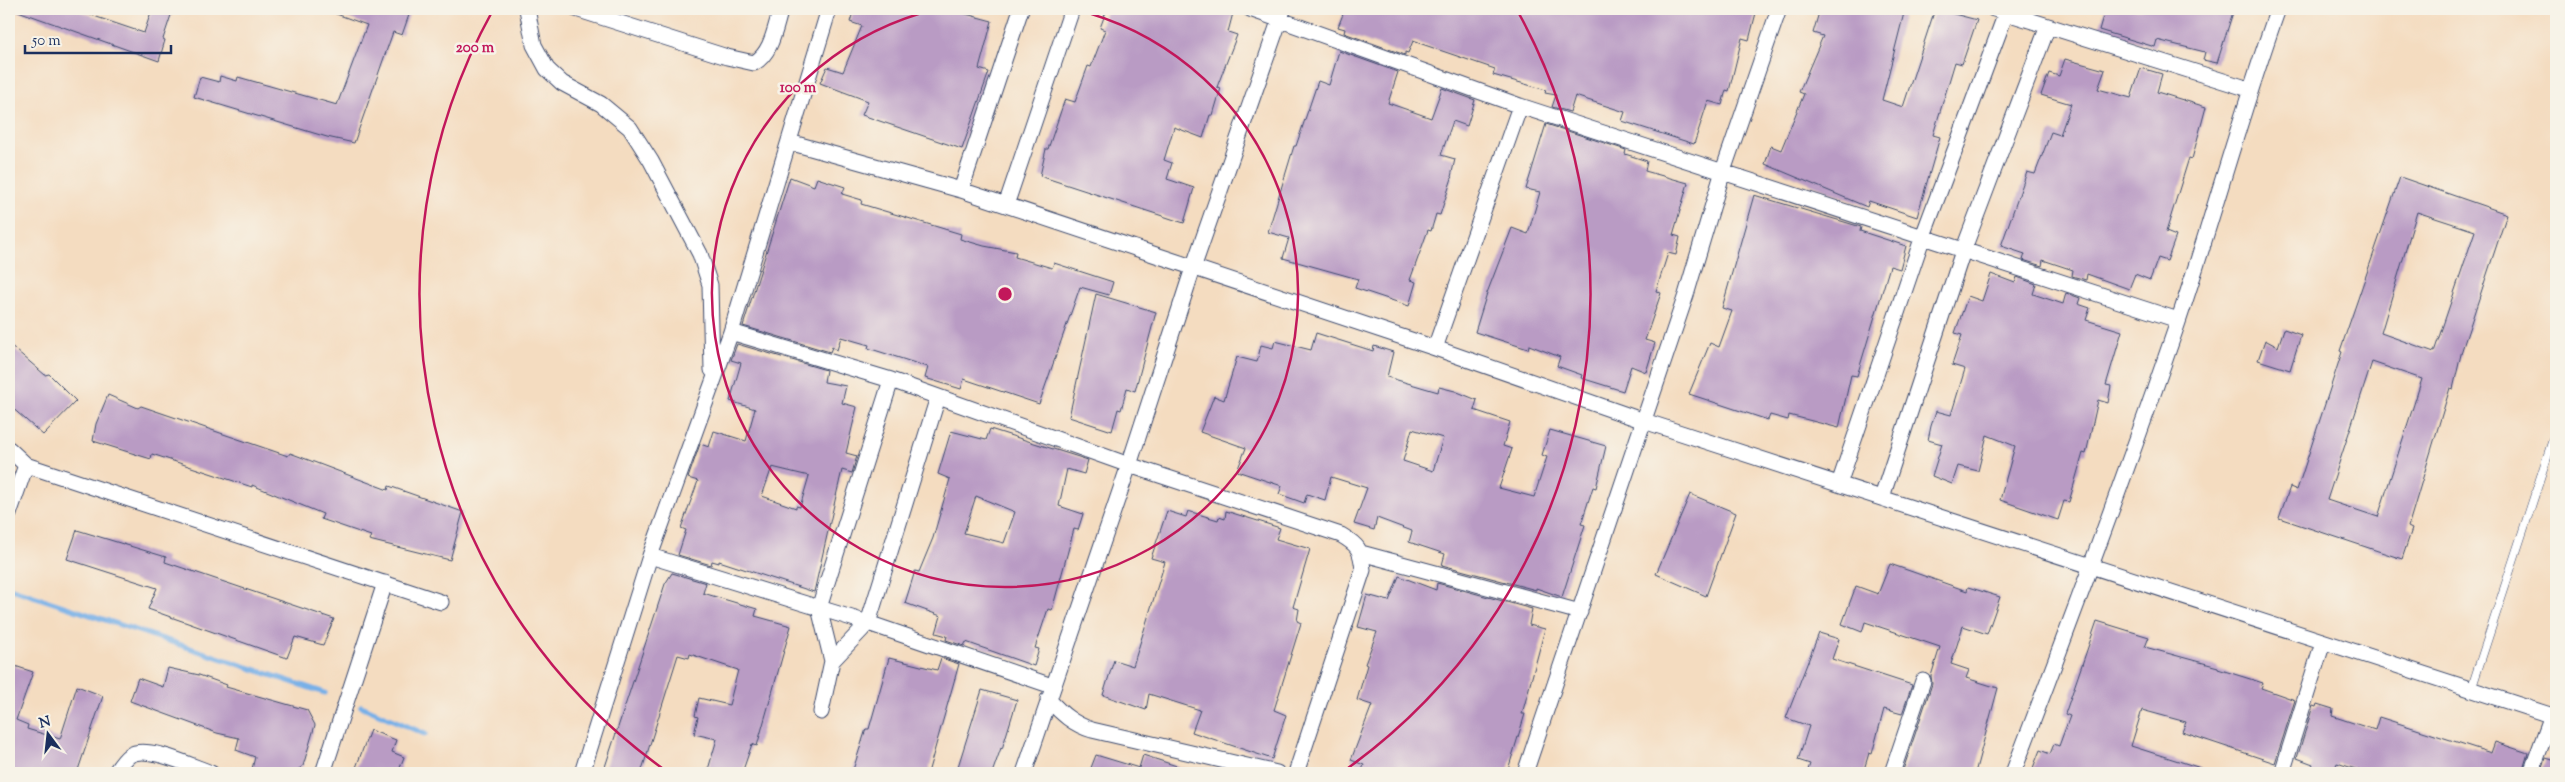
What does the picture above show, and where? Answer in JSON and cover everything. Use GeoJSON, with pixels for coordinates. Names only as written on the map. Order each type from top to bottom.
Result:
{"type":"FeatureCollection","features":[{"type":"Feature","properties":{"kind":"street"},"geometry":{"type":"LineString","coordinates":[[526,9],[534,45],[547,69],[562,83],[601,104],[630,128],[651,161],[700,254],[710,286],[712,378]]}},
{"type":"Feature","properties":{"kind":"street"},"geometry":{"type":"LineString","coordinates":[[576,9],[727,57],[754,63],[759,60],[770,46],[781,9]]}},
{"type":"Feature","properties":{"kind":"street"},"geometry":{"type":"LineString","coordinates":[[582,773],[650,556],[712,378],[731,332],[829,9]]}},
{"type":"Feature","properties":{"kind":"street"},"geometry":{"type":"LineString","coordinates":[[960,190],[1020,9]]}},
{"type":"Feature","properties":{"kind":"street"},"geometry":{"type":"LineString","coordinates":[[1006,206],[1072,9]]}},
{"type":"Feature","properties":{"kind":"street"},"geometry":{"type":"LineString","coordinates":[[1250,9],[1282,14],[1520,106],[2178,320]]}},
{"type":"Feature","properties":{"kind":"street"},"geometry":{"type":"LineString","coordinates":[[1526,773],[1686,295],[1722,171],[1779,9]]}},
{"type":"Feature","properties":{"kind":"street"},"geometry":{"type":"LineString","coordinates":[[2013,773],[2092,566],[2178,320],[2249,89],[2278,9]]}},
{"type":"Feature","properties":{"kind":"street"},"geometry":{"type":"LineString","coordinates":[[1839,484],[2000,11],[2249,89]]}},
{"type":"Feature","properties":{"kind":"street"},"geometry":{"type":"LineString","coordinates":[[1024,773],[1050,692],[1129,465],[1193,268],[1282,14]]}},
{"type":"Feature","properties":{"kind":"street"},"geometry":{"type":"LineString","coordinates":[[1882,497],[1964,251],[2048,26]]}},
{"type":"Feature","properties":{"kind":"street"},"geometry":{"type":"LineString","coordinates":[[1435,348],[1520,106]]}},
{"type":"Feature","properties":{"kind":"street"},"geometry":{"type":"LineString","coordinates":[[789,142],[960,190],[1435,348],[1644,421],[2554,716],[2531,773]]}},
{"type":"Feature","properties":{"kind":"street"},"geometry":{"type":"LineString","coordinates":[[731,332],[891,380],[1129,465],[1341,535],[1353,542],[1361,553],[1363,570],[1296,773]]}},
{"type":"Feature","properties":{"kind":"street"},"geometry":{"type":"LineString","coordinates":[[821,712],[832,661],[819,608],[891,380]]}},
{"type":"Feature","properties":{"kind":"street"},"geometry":{"type":"LineString","coordinates":[[832,661],[868,623],[938,397]]}},
{"type":"Feature","properties":{"kind":"street"},"geometry":{"type":"LineString","coordinates":[[9,449],[26,465],[441,602]]}},
{"type":"Feature","properties":{"kind":"street"},"geometry":{"type":"LineString","coordinates":[[9,514],[26,465]]}},
{"type":"Feature","properties":{"kind":"street"},"geometry":{"type":"LineString","coordinates":[[1361,553],[1580,612]]}},
{"type":"Feature","properties":{"kind":"street"},"geometry":{"type":"LineString","coordinates":[[650,556],[868,623],[1050,692],[1063,716],[1078,726],[1277,773]]}},
{"type":"Feature","properties":{"kind":"street"},"geometry":{"type":"LineString","coordinates":[[323,773],[353,676],[385,584]]}},
{"type":"Feature","properties":{"kind":"street"},"geometry":{"type":"LineString","coordinates":[[2282,773],[2323,642]]}},
{"type":"Feature","properties":{"kind":"street"},"geometry":{"type":"LineString","coordinates":[[1892,773],[1923,681]]}},
{"type":"Feature","properties":{"kind":"street"},"geometry":{"type":"LineString","coordinates":[[115,773],[130,755],[142,751],[160,755],[212,773]]}},
{"type":"Feature","properties":{"kind":"lane"},"geometry":{"type":"LineString","coordinates":[[2471,690],[2556,430]]}},
{"type":"Feature","properties":{"kind":"building"},"geometry":{"type":"Polygon","coordinates":[[[18,9],[73,9],[144,33],[152,9],[173,9],[163,39],[165,40],[159,61],[18,11],[18,9]]]}},
{"type":"Feature","properties":{"kind":"building"},"geometry":{"type":"Polygon","coordinates":[[[328,9],[402,9],[410,12],[402,35],[393,32],[354,143],[327,137],[194,97],[200,77],[219,82],[220,76],[237,81],[238,77],[337,105],[367,25],[328,11],[328,9]]]}},
{"type":"Feature","properties":{"kind":"building"},"geometry":{"type":"Polygon","coordinates":[[[857,9],[947,9],[992,21],[979,69],[989,72],[962,149],[862,115],[868,101],[820,83],[827,67],[843,72],[862,26],[850,22],[853,12],[857,9]]]}},
{"type":"Feature","properties":{"kind":"building"},"geometry":{"type":"Polygon","coordinates":[[[1107,9],[1216,9],[1233,13],[1228,32],[1237,35],[1217,87],[1221,88],[1213,115],[1210,115],[1203,138],[1174,127],[1164,160],[1172,163],[1167,179],[1194,188],[1184,223],[1040,176],[1046,149],[1048,149],[1065,99],[1075,102],[1088,66],[1091,67],[1105,30],[1100,28],[1107,9]]]}},
{"type":"Feature","properties":{"kind":"building"},"geometry":{"type":"Polygon","coordinates":[[[1345,9],[1757,9],[1749,40],[1742,38],[1729,91],[1726,90],[1722,105],[1708,101],[1694,144],[1622,121],[1625,112],[1575,96],[1570,112],[1552,107],[1556,95],[1545,93],[1546,90],[1493,75],[1495,69],[1413,41],[1408,53],[1405,52],[1405,55],[1344,33],[1345,29],[1338,27],[1345,9]]]}},
{"type":"Feature","properties":{"kind":"building"},"geometry":{"type":"Polygon","coordinates":[[[1820,9],[1905,9],[1882,100],[1903,107],[1935,9],[1977,20],[1962,64],[1955,62],[1933,135],[1940,137],[1917,217],[1869,201],[1867,207],[1765,164],[1771,146],[1781,150],[1804,94],[1799,92],[1823,36],[1813,33],[1820,9]]]}},
{"type":"Feature","properties":{"kind":"building"},"geometry":{"type":"Polygon","coordinates":[[[2105,9],[2234,9],[2217,63],[2203,60],[2205,52],[2157,40],[2155,47],[2099,30],[2105,9]]]}},
{"type":"Feature","properties":{"kind":"building"},"geometry":{"type":"Polygon","coordinates":[[[1339,51],[1398,72],[1388,103],[1431,118],[1442,88],[1475,100],[1467,126],[1453,121],[1441,155],[1455,159],[1452,178],[1440,215],[1436,214],[1431,231],[1428,230],[1410,280],[1416,282],[1409,306],[1355,288],[1358,279],[1283,258],[1289,238],[1268,232],[1294,146],[1296,146],[1318,81],[1329,85],[1339,51]]]}},
{"type":"Feature","properties":{"kind":"building"},"geometry":{"type":"Polygon","coordinates":[[[2065,59],[2105,70],[2098,89],[2131,98],[2141,68],[2162,74],[2157,92],[2206,107],[2192,159],[2189,158],[2166,232],[2176,236],[2167,261],[2158,258],[2150,280],[2135,274],[2129,289],[2087,274],[2086,280],[2072,276],[2073,270],[2043,260],[2042,266],[2023,260],[2025,254],[2001,246],[2027,172],[2035,174],[2051,132],[2060,135],[2071,104],[2041,95],[2049,73],[2059,76],[2065,59]]]}},
{"type":"Feature","properties":{"kind":"building"},"geometry":{"type":"Polygon","coordinates":[[[1546,124],[1626,150],[1625,154],[1647,161],[1645,171],[1688,183],[1673,235],[1680,237],[1676,255],[1668,253],[1656,291],[1661,293],[1645,340],[1655,343],[1646,372],[1631,366],[1623,391],[1581,378],[1582,375],[1557,366],[1560,357],[1529,345],[1528,349],[1475,332],[1487,293],[1512,228],[1528,234],[1540,192],[1526,189],[1546,124]]]}},
{"type":"Feature","properties":{"kind":"building"},"geometry":{"type":"Polygon","coordinates":[[[790,177],[814,186],[817,178],[845,187],[842,194],[862,200],[861,204],[961,234],[960,239],[1016,252],[1015,257],[1052,268],[1054,263],[1113,282],[1109,295],[1080,287],[1039,404],[964,379],[961,389],[925,378],[928,367],[868,348],[869,345],[841,337],[837,350],[832,347],[830,352],[743,326],[790,177]]]}},
{"type":"Feature","properties":{"kind":"building"},"geometry":{"type":"Polygon","coordinates":[[[2400,177],[2507,214],[2462,350],[2453,389],[2450,388],[2408,527],[2412,529],[2402,559],[2279,518],[2290,487],[2297,490],[2342,352],[2340,351],[2400,177]],[[2417,212],[2381,333],[2434,352],[2475,231],[2417,212]],[[2372,362],[2327,500],[2378,517],[2422,379],[2372,362]]]}},
{"type":"Feature","properties":{"kind":"building"},"geometry":{"type":"Polygon","coordinates":[[[1754,195],[1861,227],[1860,231],[1906,246],[1900,269],[1890,266],[1857,376],[1851,375],[1839,428],[1789,415],[1788,420],[1770,415],[1768,420],[1689,394],[1710,343],[1719,347],[1732,311],[1722,308],[1754,195]]]}},
{"type":"Feature","properties":{"kind":"building"},"geometry":{"type":"Polygon","coordinates":[[[1991,274],[2015,283],[2017,277],[2036,284],[2033,294],[2063,304],[2066,293],[2080,298],[2078,304],[2090,308],[2086,320],[2122,331],[2106,385],[2111,386],[2108,403],[2098,400],[2086,454],[2083,453],[2069,502],[2064,501],[2058,520],[2000,500],[2015,446],[1987,435],[1978,471],[1958,466],[1952,484],[1932,476],[1942,444],[1928,440],[1931,426],[1936,411],[1951,415],[1965,369],[1952,365],[1962,335],[1955,333],[1968,296],[1982,301],[1991,274]]]}},
{"type":"Feature","properties":{"kind":"building"},"geometry":{"type":"Polygon","coordinates":[[[1096,294],[1156,312],[1135,391],[1127,388],[1121,410],[1118,409],[1112,431],[1069,417],[1096,294]]]}},
{"type":"Feature","properties":{"kind":"building"},"geometry":{"type":"Polygon","coordinates":[[[2284,329],[2301,335],[2290,370],[2258,360],[2265,340],[2278,347],[2284,329]]]}},
{"type":"Feature","properties":{"kind":"building"},"geometry":{"type":"Polygon","coordinates":[[[1316,333],[1373,351],[1374,346],[1393,352],[1387,377],[1438,392],[1439,387],[1455,391],[1477,400],[1474,410],[1510,422],[1503,446],[1512,449],[1499,488],[1534,497],[1547,457],[1542,455],[1550,430],[1606,446],[1596,488],[1593,487],[1581,524],[1585,525],[1562,597],[1536,588],[1536,590],[1442,565],[1445,554],[1409,542],[1412,531],[1377,518],[1374,530],[1354,524],[1367,488],[1331,477],[1325,500],[1307,494],[1304,503],[1279,494],[1282,486],[1237,471],[1246,448],[1200,432],[1214,396],[1224,400],[1237,357],[1257,362],[1261,345],[1273,348],[1275,341],[1311,350],[1316,333]],[[1412,429],[1403,461],[1433,471],[1443,438],[1412,429]]]}},
{"type":"Feature","properties":{"kind":"building"},"geometry":{"type":"Polygon","coordinates":[[[9,344],[45,375],[49,374],[76,401],[43,435],[9,405],[9,344]]]}},
{"type":"Feature","properties":{"kind":"building"},"geometry":{"type":"Polygon","coordinates":[[[737,344],[826,370],[824,382],[846,386],[842,403],[857,407],[846,453],[857,456],[852,473],[842,470],[814,592],[719,561],[719,563],[712,561],[711,565],[678,555],[686,530],[681,528],[698,481],[688,478],[700,444],[709,447],[714,431],[746,441],[755,409],[730,401],[741,363],[731,360],[737,344]],[[772,467],[762,496],[796,508],[796,506],[800,507],[809,476],[772,467]]]}},
{"type":"Feature","properties":{"kind":"building"},"geometry":{"type":"Polygon","coordinates":[[[108,395],[138,408],[141,406],[288,456],[290,453],[388,490],[389,486],[463,512],[450,560],[369,540],[371,536],[321,519],[323,514],[252,485],[252,487],[152,454],[151,459],[93,441],[96,424],[108,395]]]}},
{"type":"Feature","properties":{"kind":"building"},"geometry":{"type":"Polygon","coordinates":[[[990,429],[1088,460],[1084,474],[1067,469],[1059,506],[1083,514],[1078,530],[1074,529],[1052,610],[1048,609],[1035,648],[1039,649],[1034,666],[966,642],[964,646],[946,640],[947,636],[936,633],[941,616],[905,603],[915,571],[919,572],[933,538],[950,479],[938,474],[951,431],[986,440],[990,429]],[[976,496],[964,533],[1004,543],[1015,512],[976,496]]]}},
{"type":"Feature","properties":{"kind":"building"},"geometry":{"type":"Polygon","coordinates":[[[1690,494],[1736,513],[1706,596],[1656,574],[1690,494]]]}},
{"type":"Feature","properties":{"kind":"building"},"geometry":{"type":"Polygon","coordinates":[[[1167,511],[1186,517],[1188,511],[1218,520],[1219,517],[1225,519],[1226,511],[1280,528],[1276,539],[1310,549],[1293,607],[1299,609],[1297,621],[1301,623],[1274,710],[1286,715],[1272,759],[1192,732],[1200,710],[1149,694],[1146,710],[1103,695],[1114,660],[1133,666],[1165,562],[1151,558],[1167,511]]]}},
{"type":"Feature","properties":{"kind":"building"},"geometry":{"type":"Polygon","coordinates":[[[77,530],[166,557],[165,562],[334,619],[323,645],[295,637],[287,658],[148,609],[157,588],[67,559],[77,530]]]}},
{"type":"Feature","properties":{"kind":"building"},"geometry":{"type":"Polygon","coordinates":[[[1890,564],[1967,591],[1968,587],[2000,597],[1987,634],[1963,626],[1951,664],[1969,670],[1966,678],[1998,688],[1975,773],[1902,773],[1932,684],[1931,676],[1940,647],[1865,622],[1862,632],[1842,624],[1856,586],[1878,594],[1890,564]]]}},
{"type":"Feature","properties":{"kind":"building"},"geometry":{"type":"Polygon","coordinates":[[[672,573],[706,583],[703,593],[757,609],[755,616],[791,626],[757,746],[752,744],[742,773],[707,773],[717,739],[694,734],[698,717],[695,716],[699,698],[729,705],[738,670],[690,654],[689,658],[678,655],[641,773],[603,773],[665,584],[672,573]]]}},
{"type":"Feature","properties":{"kind":"building"},"geometry":{"type":"Polygon","coordinates":[[[1399,576],[1436,590],[1437,583],[1532,609],[1529,625],[1545,629],[1522,714],[1525,714],[1507,773],[1361,773],[1364,765],[1351,760],[1372,705],[1357,700],[1367,665],[1365,664],[1377,632],[1358,627],[1367,595],[1389,601],[1399,576]]]}},
{"type":"Feature","properties":{"kind":"building"},"geometry":{"type":"Polygon","coordinates":[[[2097,621],[2149,637],[2145,647],[2218,667],[2218,669],[2263,683],[2261,688],[2295,700],[2275,763],[2182,732],[2186,722],[2142,710],[2131,746],[2207,770],[2206,773],[2031,773],[2040,750],[2050,754],[2054,744],[2059,746],[2070,716],[2065,714],[2097,621]]]}},
{"type":"Feature","properties":{"kind":"building"},"geometry":{"type":"Polygon","coordinates":[[[1819,633],[1839,639],[1832,659],[1912,685],[1902,714],[1884,709],[1872,754],[1869,753],[1863,773],[1807,773],[1810,764],[1798,760],[1809,726],[1786,718],[1819,633]]]}},
{"type":"Feature","properties":{"kind":"building"},"geometry":{"type":"Polygon","coordinates":[[[889,658],[937,670],[941,658],[959,664],[928,773],[852,773],[866,729],[869,729],[889,658]]]}},
{"type":"Feature","properties":{"kind":"building"},"geometry":{"type":"Polygon","coordinates":[[[9,664],[33,672],[16,720],[28,725],[27,729],[60,739],[77,686],[103,696],[77,773],[9,773],[9,664]]]}},
{"type":"Feature","properties":{"kind":"building"},"geometry":{"type":"Polygon","coordinates":[[[168,668],[199,675],[227,685],[226,687],[307,710],[315,725],[303,766],[293,773],[265,773],[252,769],[255,757],[236,750],[239,738],[217,733],[130,701],[138,678],[163,687],[168,668]]]}},
{"type":"Feature","properties":{"kind":"building"},"geometry":{"type":"Polygon","coordinates":[[[982,690],[1017,700],[1002,749],[992,773],[956,773],[982,690]]]}},
{"type":"Feature","properties":{"kind":"building"},"geometry":{"type":"Polygon","coordinates":[[[2317,704],[2333,709],[2332,716],[2375,730],[2379,717],[2491,753],[2495,742],[2528,753],[2522,773],[2368,773],[2337,763],[2333,773],[2310,773],[2313,764],[2297,758],[2313,706],[2316,707],[2317,704]]]}},
{"type":"Feature","properties":{"kind":"building"},"geometry":{"type":"Polygon","coordinates":[[[370,730],[396,740],[392,752],[404,757],[398,773],[354,773],[370,730]]]}},
{"type":"Feature","properties":{"kind":"building"},"geometry":{"type":"Polygon","coordinates":[[[1096,755],[1139,768],[1143,755],[1189,770],[1188,773],[1089,773],[1096,755]]]}},
{"type":"Feature","properties":{"kind":"building"},"geometry":{"type":"Polygon","coordinates":[[[2546,758],[2556,761],[2556,773],[2541,773],[2546,758]]]}},
{"type":"Feature","properties":{"kind":"waterway"},"geometry":{"type":"LineString","coordinates":[[9,588],[325,693]]}},
{"type":"Feature","properties":{"kind":"waterway"},"geometry":{"type":"LineString","coordinates":[[361,706],[425,734]]}}]}
